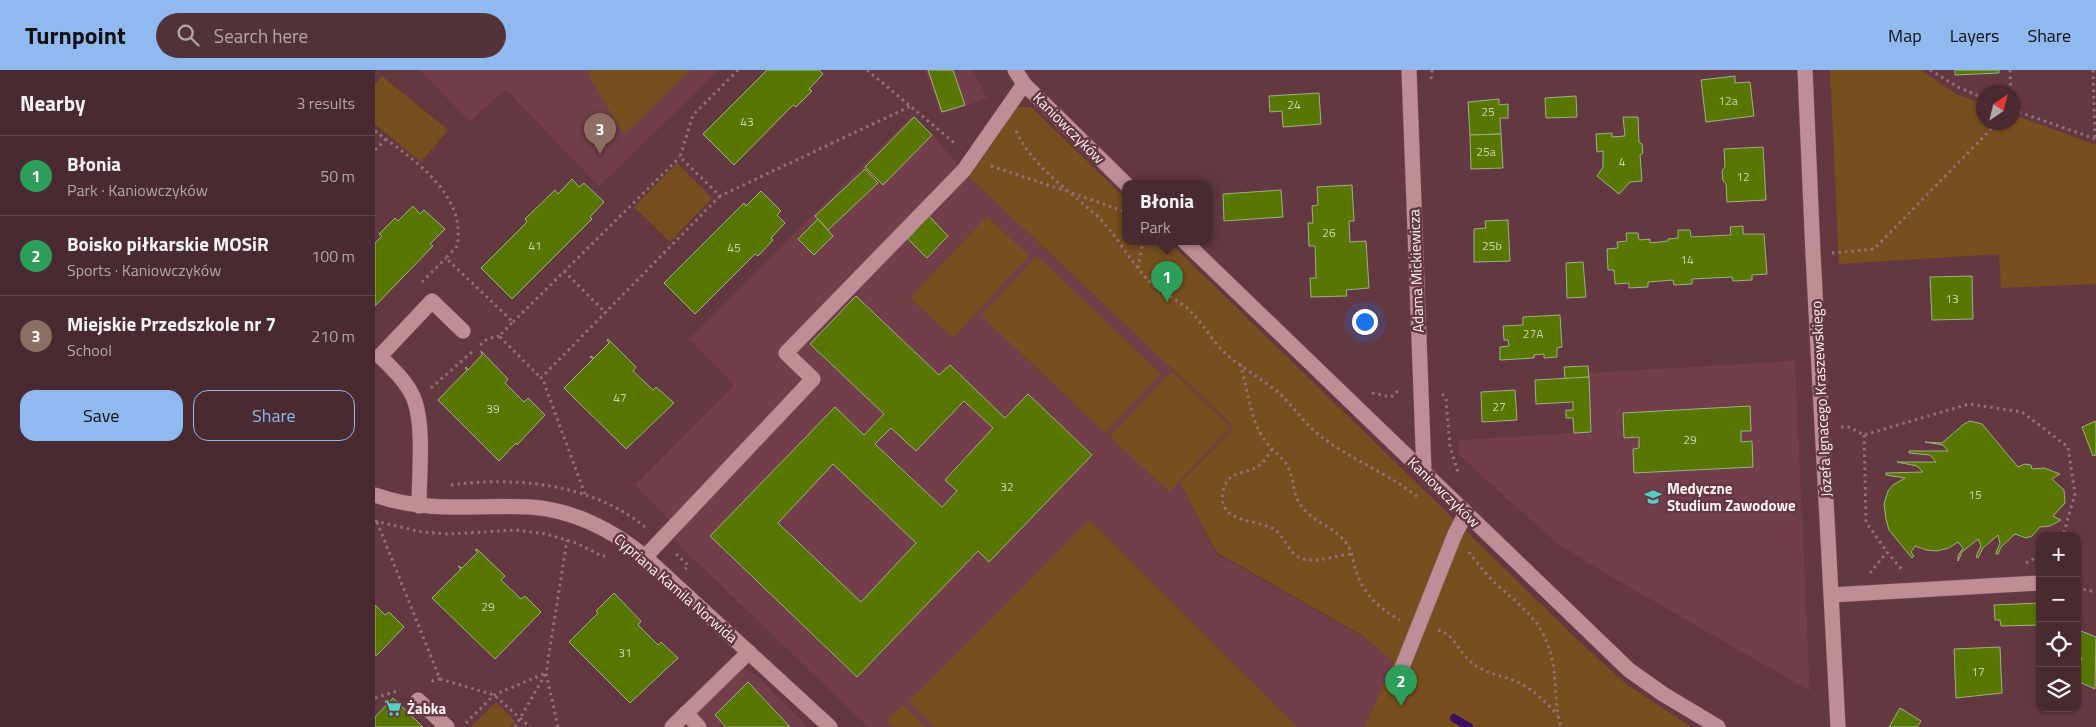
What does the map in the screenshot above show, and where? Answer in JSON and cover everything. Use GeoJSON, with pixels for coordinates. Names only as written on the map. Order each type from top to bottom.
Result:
{"type":"FeatureCollection","features":[{"type":"Feature","properties":{"kind":"street","name":"Kaniowczyków"},"geometry":{"type":"LineString","coordinates":[[1015,70],[1024,84],[1122,180]]}},
{"type":"Feature","properties":{"kind":"street","name":"Adama Mickiewicza"},"geometry":{"type":"LineString","coordinates":[[1409,70],[1424,472]]}},
{"type":"Feature","properties":{"kind":"street","name":"Józefa Ignacego Kraszewskiego"},"geometry":{"type":"LineString","coordinates":[[1805,70],[1838,727]]}},
{"type":"Feature","properties":{"kind":"street"},"geometry":{"type":"LineString","coordinates":[[645,557],[813,379],[786,353],[963,170],[1024,84]]}},
{"type":"Feature","properties":{"kind":"street","name":"Kaniowczyków"},"geometry":{"type":"LineString","coordinates":[[1188,245],[1629,670],[1663,694],[1717,727]]}},
{"type":"Feature","properties":{"kind":"street"},"geometry":{"type":"LineString","coordinates":[[419,506],[419,429],[415,402],[405,382],[380,356],[432,301],[463,331]]}},
{"type":"Feature","properties":{"kind":"street","name":"Cypriana Kamila Norwida"},"geometry":{"type":"LineString","coordinates":[[375,495],[394,502],[419,506],[533,507],[569,515],[605,528],[628,542],[645,557],[830,727]]}},
{"type":"Feature","properties":{"kind":"street"},"geometry":{"type":"LineString","coordinates":[[1395,685],[1455,534],[1466,514]]}},
{"type":"Feature","properties":{"kind":"street"},"geometry":{"type":"LineString","coordinates":[[1831,595],[2036,584]]}},
{"type":"Feature","properties":{"kind":"street"},"geometry":{"type":"LineString","coordinates":[[672,727],[749,652]]}},
{"type":"Feature","properties":{"kind":"street"},"geometry":{"type":"LineString","coordinates":[[418,700],[447,727]]}},
{"type":"Feature","properties":{"kind":"street"},"geometry":{"type":"LineString","coordinates":[[686,713],[699,727]]}},
{"type":"Feature","properties":{"kind":"path"},"geometry":{"type":"LineString","coordinates":[[415,402],[487,339],[499,336],[680,156],[693,115],[738,70]]}},
{"type":"Feature","properties":{"kind":"path"},"geometry":{"type":"LineString","coordinates":[[867,70],[979,164],[1000,169],[1122,211]]}},
{"type":"Feature","properties":{"kind":"path"},"geometry":{"type":"LineString","coordinates":[[1930,70],[1958,87],[1976,95]]}},
{"type":"Feature","properties":{"kind":"path"},"geometry":{"type":"LineString","coordinates":[[2010,70],[2011,85]]}},
{"type":"Feature","properties":{"kind":"path"},"geometry":{"type":"LineString","coordinates":[[2021,113],[2096,139],[2093,70]]}},
{"type":"Feature","properties":{"kind":"path"},"geometry":{"type":"LineString","coordinates":[[541,378],[720,196],[911,106]]}},
{"type":"Feature","properties":{"kind":"path"},"geometry":{"type":"LineString","coordinates":[[1006,109],[1029,153],[1046,173],[1087,207],[1109,229],[1149,282],[1185,307],[1197,318],[1221,350],[1281,396],[1318,434],[1344,452],[1395,480],[1424,504]]}},
{"type":"Feature","properties":{"kind":"path"},"geometry":{"type":"LineString","coordinates":[[1813,254],[1874,249],[1990,130]]}},
{"type":"Feature","properties":{"kind":"path"},"geometry":{"type":"LineString","coordinates":[[375,131],[436,182],[448,198],[457,221],[459,236],[457,246],[446,258],[513,322]]}},
{"type":"Feature","properties":{"kind":"path"},"geometry":{"type":"LineString","coordinates":[[375,150],[386,139]]}},
{"type":"Feature","properties":{"kind":"path"},"geometry":{"type":"LineString","coordinates":[[680,156],[720,196]]}},
{"type":"Feature","properties":{"kind":"path"},"geometry":{"type":"LineString","coordinates":[[1138,269],[1142,245]]}},
{"type":"Feature","properties":{"kind":"path"},"geometry":{"type":"LineString","coordinates":[[564,270],[606,313]]}},
{"type":"Feature","properties":{"kind":"path"},"geometry":{"type":"LineString","coordinates":[[499,336],[545,382],[585,494]]}},
{"type":"Feature","properties":{"kind":"path"},"geometry":{"type":"LineString","coordinates":[[1240,363],[1247,384],[1256,425],[1263,439],[1284,460],[1290,471],[1299,504],[1308,514],[1337,533],[1349,546],[1361,585],[1371,599],[1384,611],[1400,620],[1444,632],[1453,639],[1469,660],[1480,669],[1522,684],[1533,691],[1558,715]]}},
{"type":"Feature","properties":{"kind":"path"},"geometry":{"type":"LineString","coordinates":[[1911,570],[1902,571],[1866,522],[1864,435],[1969,404],[2022,412],[2068,447],[2075,494],[2064,532]]}},
{"type":"Feature","properties":{"kind":"path"},"geometry":{"type":"LineString","coordinates":[[1272,449],[1257,467],[1232,476],[1223,492],[1223,501],[1227,510],[1244,522],[1257,522],[1275,530],[1283,537],[1292,553],[1300,558],[1316,560],[1352,554]]}},
{"type":"Feature","properties":{"kind":"path"},"geometry":{"type":"LineString","coordinates":[[376,521],[422,532],[449,534],[517,530],[546,534],[567,540],[602,556],[616,557]]}},
{"type":"Feature","properties":{"kind":"path"},"geometry":{"type":"LineString","coordinates":[[376,521],[440,679]]}},
{"type":"Feature","properties":{"kind":"path"},"geometry":{"type":"LineString","coordinates":[[1455,534],[1496,584],[1529,613],[1541,630],[1549,648],[1555,673],[1555,697],[1561,727]]}},
{"type":"Feature","properties":{"kind":"path"},"geometry":{"type":"LineString","coordinates":[[515,727],[546,673],[567,540]]}},
{"type":"Feature","properties":{"kind":"path"},"geometry":{"type":"LineString","coordinates":[[2023,565],[2036,557]]}},
{"type":"Feature","properties":{"kind":"path"},"geometry":{"type":"LineString","coordinates":[[2081,589],[2096,592]]}},
{"type":"Feature","properties":{"kind":"path"},"geometry":{"type":"LineString","coordinates":[[462,727],[495,695],[546,673]]}},
{"type":"Feature","properties":{"kind":"path"},"geometry":{"type":"LineString","coordinates":[[546,673],[558,727]]}},
{"type":"Feature","properties":{"kind":"path"},"geometry":{"type":"LineString","coordinates":[[421,684],[440,679],[495,695],[519,720],[529,727]]}},
{"type":"Feature","properties":{"kind":"path"},"geometry":{"type":"LineString","coordinates":[[375,698],[403,690]]}},
{"type":"Feature","properties":{"kind":"shaded area"},"geometry":{"type":"Polygon","coordinates":[[[420,70],[719,70],[599,186],[505,89],[470,122],[420,70]]]}},
{"type":"Feature","properties":{"kind":"shaded area"},"geometry":{"type":"Polygon","coordinates":[[[592,70],[690,70],[624,135],[588,74],[592,70]]]}},
{"type":"Feature","properties":{"kind":"shaded area"},"geometry":{"type":"Polygon","coordinates":[[[925,70],[973,70],[987,98],[941,115],[925,70]]]}},
{"type":"Feature","properties":{"kind":"shaded area"},"geometry":{"type":"Polygon","coordinates":[[[1830,70],[1921,70],[1956,94],[1976,101],[1976,130],[2021,130],[2021,118],[2096,145],[2096,284],[2001,288],[1999,254],[1839,264],[1830,70]]]}},
{"type":"Feature","properties":{"kind":"shaded area"},"geometry":{"type":"Polygon","coordinates":[[[382,76],[448,130],[421,162],[375,124],[375,84],[382,76]]]}},
{"type":"Feature","properties":{"kind":"shaded area"},"geometry":{"type":"Polygon","coordinates":[[[1017,107],[1031,107],[1122,195],[1122,245],[1172,245],[1580,642],[1626,684],[1692,727],[1365,727],[1393,661],[1361,635],[1216,552],[1180,483],[1234,427],[969,177],[1017,107]]]}},
{"type":"Feature","properties":{"kind":"shaded area"},"geometry":{"type":"Polygon","coordinates":[[[914,114],[969,177],[1234,427],[1180,483],[1215,553],[1361,636],[1393,661],[1365,727],[868,727],[674,540],[681,532],[635,485],[734,385],[689,339],[914,114]]]}},
{"type":"Feature","properties":{"kind":"shaded area"},"geometry":{"type":"Polygon","coordinates":[[[677,163],[712,198],[670,242],[634,207],[677,163]]]}},
{"type":"Feature","properties":{"kind":"shaded area"},"geometry":{"type":"Polygon","coordinates":[[[987,216],[1029,256],[953,338],[910,298],[987,216]]]}},
{"type":"Feature","properties":{"kind":"shaded area"},"geometry":{"type":"Polygon","coordinates":[[[1037,256],[1161,374],[1105,433],[981,315],[1037,256]]]}},
{"type":"Feature","properties":{"kind":"shaded area","name":"Medyczne Studium Zawodowe"},"geometry":{"type":"Polygon","coordinates":[[[1795,361],[1810,691],[1598,569],[1553,540],[1459,455],[1459,440],[1592,432],[1589,373],[1795,361]]]}},
{"type":"Feature","properties":{"kind":"shaded area"},"geometry":{"type":"Polygon","coordinates":[[[1172,371],[1231,427],[1169,492],[1110,436],[1172,371]]]}},
{"type":"Feature","properties":{"kind":"shaded area"},"geometry":{"type":"Polygon","coordinates":[[[1089,520],[1297,727],[935,727],[909,701],[1089,520]]]}},
{"type":"Feature","properties":{"kind":"shaded area"},"geometry":{"type":"Polygon","coordinates":[[[731,661],[757,676],[808,727],[663,727],[731,661]]]}},
{"type":"Feature","properties":{"kind":"shaded area"},"geometry":{"type":"Polygon","coordinates":[[[496,702],[516,722],[510,727],[471,727],[496,702]]]}},
{"type":"Feature","properties":{"kind":"shaded area"},"geometry":{"type":"Polygon","coordinates":[[[903,705],[925,727],[894,727],[887,720],[903,705]]]}},
{"type":"Feature","properties":{"kind":"building"},"geometry":{"type":"Polygon","coordinates":[[[767,70],[819,70],[823,74],[809,89],[812,91],[796,107],[793,105],[734,165],[703,134],[767,70]]]}},
{"type":"Feature","properties":{"kind":"building"},"geometry":{"type":"Polygon","coordinates":[[[928,70],[953,70],[965,105],[942,112],[928,70]]]}},
{"type":"Feature","properties":{"kind":"building"},"geometry":{"type":"Polygon","coordinates":[[[1955,70],[1999,70],[1999,73],[1955,75],[1955,70]]]}},
{"type":"Feature","properties":{"kind":"building"},"geometry":{"type":"Polygon","coordinates":[[[1735,76],[1735,83],[1750,82],[1754,116],[1706,122],[1701,80],[1735,76]]]}},
{"type":"Feature","properties":{"kind":"building"},"geometry":{"type":"Polygon","coordinates":[[[1319,93],[1321,124],[1283,127],[1282,111],[1270,112],[1269,96],[1319,93]]]}},
{"type":"Feature","properties":{"kind":"building"},"geometry":{"type":"Polygon","coordinates":[[[1576,96],[1577,117],[1546,118],[1545,98],[1576,96]]]}},
{"type":"Feature","properties":{"kind":"building"},"geometry":{"type":"Polygon","coordinates":[[[1499,99],[1499,105],[1508,104],[1508,118],[1500,118],[1501,134],[1470,135],[1468,102],[1499,99]]]}},
{"type":"Feature","properties":{"kind":"building"},"geometry":{"type":"Polygon","coordinates":[[[914,117],[932,135],[883,185],[865,167],[914,117]]]}},
{"type":"Feature","properties":{"kind":"building"},"geometry":{"type":"Polygon","coordinates":[[[1623,117],[1638,117],[1639,142],[1642,144],[1643,153],[1640,155],[1642,181],[1630,182],[1619,194],[1597,176],[1603,167],[1603,151],[1597,152],[1596,134],[1612,133],[1612,137],[1625,136],[1623,117]]]}},
{"type":"Feature","properties":{"kind":"building"},"geometry":{"type":"Polygon","coordinates":[[[1501,134],[1503,168],[1471,169],[1470,135],[1501,134]]]}},
{"type":"Feature","properties":{"kind":"building"},"geometry":{"type":"Polygon","coordinates":[[[1763,147],[1766,200],[1727,202],[1726,184],[1723,181],[1722,171],[1725,167],[1724,149],[1763,147]]]}},
{"type":"Feature","properties":{"kind":"building"},"geometry":{"type":"Polygon","coordinates":[[[865,169],[878,183],[828,230],[815,216],[865,169]]]}},
{"type":"Feature","properties":{"kind":"building"},"geometry":{"type":"Polygon","coordinates":[[[572,179],[579,187],[584,183],[604,202],[590,217],[592,219],[512,299],[481,268],[527,222],[525,219],[555,190],[558,194],[572,179]]]}},
{"type":"Feature","properties":{"kind":"building"},"geometry":{"type":"Polygon","coordinates":[[[1352,185],[1354,221],[1349,221],[1350,242],[1366,241],[1369,288],[1346,290],[1347,296],[1311,297],[1310,278],[1316,278],[1315,246],[1309,246],[1308,223],[1313,223],[1312,206],[1318,205],[1317,187],[1352,185]]]}},
{"type":"Feature","properties":{"kind":"building"},"geometry":{"type":"Polygon","coordinates":[[[1281,190],[1283,217],[1224,221],[1223,194],[1281,190]]]}},
{"type":"Feature","properties":{"kind":"building"},"geometry":{"type":"Polygon","coordinates":[[[761,191],[781,211],[777,215],[785,223],[758,256],[755,254],[695,314],[664,283],[744,203],[746,206],[761,191]]]}},
{"type":"Feature","properties":{"kind":"building"},"geometry":{"type":"Polygon","coordinates":[[[413,206],[420,214],[424,210],[445,229],[430,244],[433,246],[375,306],[375,243],[382,236],[379,234],[395,218],[398,221],[413,206]]]}},
{"type":"Feature","properties":{"kind":"building"},"geometry":{"type":"Polygon","coordinates":[[[929,216],[948,236],[927,258],[908,239],[929,216]]]}},
{"type":"Feature","properties":{"kind":"building"},"geometry":{"type":"Polygon","coordinates":[[[818,219],[833,236],[814,255],[798,239],[818,219]]]}},
{"type":"Feature","properties":{"kind":"building"},"geometry":{"type":"Polygon","coordinates":[[[1508,220],[1510,261],[1474,262],[1474,229],[1486,228],[1485,221],[1508,220]]]}},
{"type":"Feature","properties":{"kind":"building"},"geometry":{"type":"Polygon","coordinates":[[[1743,226],[1743,234],[1764,234],[1767,274],[1752,275],[1752,280],[1733,281],[1732,277],[1692,279],[1692,284],[1674,285],[1673,280],[1648,282],[1648,287],[1629,288],[1629,283],[1615,284],[1614,270],[1608,270],[1607,249],[1618,248],[1617,242],[1627,241],[1626,233],[1638,233],[1639,240],[1650,239],[1650,243],[1678,238],[1678,230],[1690,230],[1691,237],[1731,235],[1730,227],[1743,226]]]}},
{"type":"Feature","properties":{"kind":"building"},"geometry":{"type":"Polygon","coordinates":[[[1583,262],[1586,297],[1567,298],[1566,263],[1583,262]]]}},
{"type":"Feature","properties":{"kind":"building"},"geometry":{"type":"Polygon","coordinates":[[[1972,276],[1973,319],[1932,320],[1930,277],[1972,276]]]}},
{"type":"Feature","properties":{"kind":"building"},"geometry":{"type":"Polygon","coordinates":[[[856,296],[939,375],[950,365],[1005,418],[1028,394],[1092,455],[989,562],[978,551],[857,677],[710,536],[835,407],[864,435],[884,414],[810,344],[856,296]],[[964,401],[916,451],[891,428],[875,444],[942,507],[957,491],[945,480],[993,428],[964,401]],[[833,464],[778,523],[861,602],[916,543],[833,464]]]}},
{"type":"Feature","properties":{"kind":"building"},"geometry":{"type":"Polygon","coordinates":[[[1560,315],[1562,347],[1557,348],[1557,357],[1544,358],[1544,354],[1534,355],[1534,358],[1500,360],[1500,347],[1509,346],[1508,340],[1504,340],[1503,326],[1523,325],[1523,317],[1560,315]]]}},
{"type":"Feature","properties":{"kind":"building"},"geometry":{"type":"Polygon","coordinates":[[[608,339],[636,367],[633,371],[653,390],[656,387],[674,403],[626,449],[564,388],[593,359],[591,356],[594,358],[609,343],[608,339]]]}},
{"type":"Feature","properties":{"kind":"building"},"geometry":{"type":"Polygon","coordinates":[[[481,351],[508,379],[505,383],[524,402],[528,398],[545,415],[499,461],[438,400],[467,370],[465,368],[468,370],[482,355],[481,351]]]}},
{"type":"Feature","properties":{"kind":"building"},"geometry":{"type":"Polygon","coordinates":[[[1588,366],[1589,377],[1565,379],[1564,367],[1588,366]]]}},
{"type":"Feature","properties":{"kind":"building"},"geometry":{"type":"Polygon","coordinates":[[[1589,377],[1591,432],[1574,433],[1573,418],[1566,418],[1566,410],[1573,410],[1573,402],[1536,404],[1535,380],[1589,377]]]}},
{"type":"Feature","properties":{"kind":"building"},"geometry":{"type":"Polygon","coordinates":[[[1515,390],[1517,420],[1482,422],[1481,392],[1515,390]]]}},
{"type":"Feature","properties":{"kind":"building"},"geometry":{"type":"Polygon","coordinates":[[[1750,406],[1751,431],[1741,431],[1741,442],[1752,441],[1753,467],[1634,473],[1633,449],[1639,448],[1639,437],[1624,438],[1623,413],[1750,406]]]}},
{"type":"Feature","properties":{"kind":"building"},"geometry":{"type":"Polygon","coordinates":[[[1970,421],[1982,424],[2018,467],[2025,464],[2031,465],[2032,469],[2044,468],[2060,474],[2052,479],[2064,490],[2065,503],[2053,516],[2061,520],[2050,526],[2040,527],[2032,536],[2026,538],[2015,534],[2001,547],[1998,554],[1996,554],[2000,543],[1998,535],[1983,548],[1978,558],[1976,557],[1981,546],[1978,539],[1962,552],[1958,561],[1958,556],[1963,548],[1958,542],[1949,548],[1937,551],[1915,546],[1911,552],[1914,556],[1912,558],[1889,530],[1884,504],[1888,491],[1893,485],[1905,478],[1886,475],[1886,473],[1923,472],[1917,466],[1897,462],[1936,462],[1930,455],[1909,453],[1909,451],[1948,451],[1943,445],[1925,442],[1942,443],[1970,421]]]}},
{"type":"Feature","properties":{"kind":"building"},"geometry":{"type":"Polygon","coordinates":[[[2096,421],[2096,455],[2093,456],[2082,427],[2096,421]]]}},
{"type":"Feature","properties":{"kind":"building"},"geometry":{"type":"Polygon","coordinates":[[[477,549],[505,576],[501,580],[521,599],[525,596],[541,612],[495,659],[432,598],[461,569],[458,566],[462,568],[478,552],[475,550],[477,549]]]}},
{"type":"Feature","properties":{"kind":"building"},"geometry":{"type":"Polygon","coordinates":[[[614,593],[641,621],[638,625],[658,645],[661,642],[678,658],[630,703],[569,642],[598,613],[596,611],[614,593]]]}},
{"type":"Feature","properties":{"kind":"building"},"geometry":{"type":"Polygon","coordinates":[[[2036,603],[2036,625],[2001,626],[2000,620],[1995,620],[1994,605],[2036,603]]]}},
{"type":"Feature","properties":{"kind":"building"},"geometry":{"type":"Polygon","coordinates":[[[375,605],[385,615],[389,612],[404,627],[377,655],[375,655],[375,605]]]}},
{"type":"Feature","properties":{"kind":"building"},"geometry":{"type":"Polygon","coordinates":[[[2081,631],[2096,637],[2095,689],[2081,683],[2081,631]]]}},
{"type":"Feature","properties":{"kind":"building"},"geometry":{"type":"Polygon","coordinates":[[[2000,647],[2002,693],[1956,698],[1954,649],[2000,647]]]}},
{"type":"Feature","properties":{"kind":"building"},"geometry":{"type":"Polygon","coordinates":[[[748,682],[790,727],[726,727],[715,715],[748,682]]]}},
{"type":"Feature","properties":{"kind":"building","name":"Żabka"},"geometry":{"type":"Polygon","coordinates":[[[393,698],[423,727],[375,727],[375,717],[393,698]]]}},
{"type":"Feature","properties":{"kind":"building"},"geometry":{"type":"Polygon","coordinates":[[[1900,708],[1921,721],[1917,727],[1889,727],[1900,708]]]}},
{"type":"Feature","properties":{"kind":"waterway"},"geometry":{"type":"LineString","coordinates":[[1454,718],[1469,727]]}},
{"type":"Feature","properties":{"kind":"place","name":"Miejskie Przedszkole nr 7"},"geometry":{"type":"Point","coordinates":[600,154]}},
{"type":"Feature","properties":{"kind":"place","name":"Błonia"},"geometry":{"type":"Point","coordinates":[1167,302]}},
{"type":"Feature","properties":{"kind":"place","name":"Medyczne Studium Zawodowe"},"geometry":{"type":"Point","coordinates":[1653,497]}},
{"type":"Feature","properties":{"kind":"place","name":"Boisko piłkarskie MOSiR"},"geometry":{"type":"Point","coordinates":[1401,706]}},
{"type":"Feature","properties":{"kind":"place","name":"Żabka"},"geometry":{"type":"Point","coordinates":[393,708]}}]}
